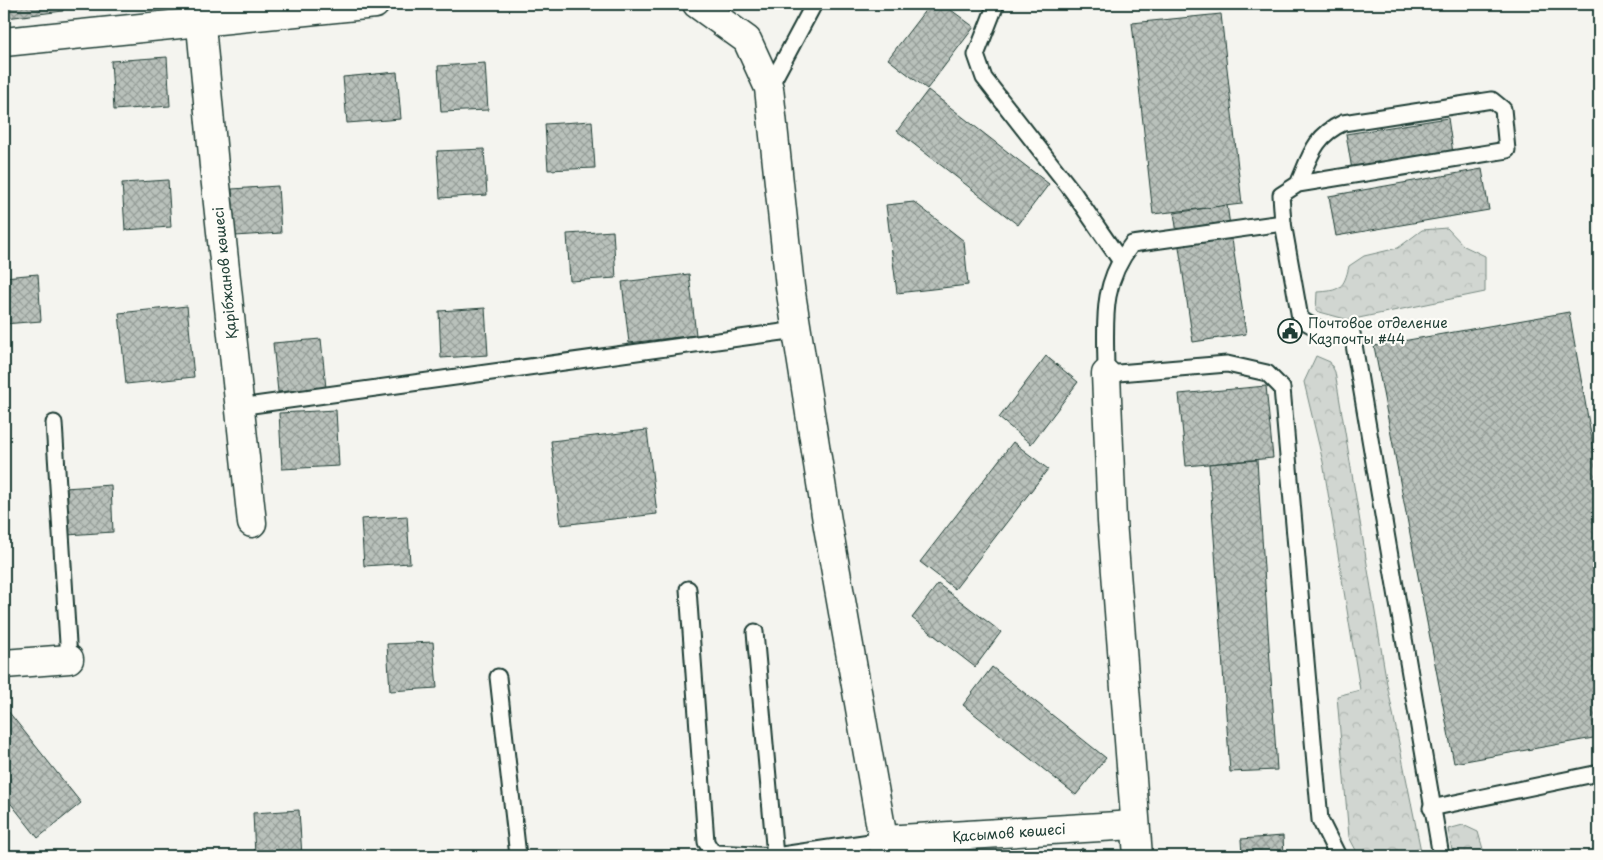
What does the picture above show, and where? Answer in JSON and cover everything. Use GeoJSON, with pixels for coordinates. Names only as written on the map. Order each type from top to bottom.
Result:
{"type":"FeatureCollection","features":[{"type":"Feature","properties":{"kind":"street"},"geometry":{"type":"LineString","coordinates":[[4,42],[200,14],[375,4]]}},
{"type":"Feature","properties":{"kind":"street"},"geometry":{"type":"LineString","coordinates":[[697,4],[747,40],[769,88],[790,287],[827,521],[885,848]]}},
{"type":"Feature","properties":{"kind":"street","name":"Қарібжанов көшесі"},"geometry":{"type":"LineString","coordinates":[[200,14],[214,166],[252,523]]}},
{"type":"Feature","properties":{"kind":"street"},"geometry":{"type":"LineString","coordinates":[[1106,374],[1112,521],[1134,825],[1138,856]]}},
{"type":"Feature","properties":{"kind":"street"},"geometry":{"type":"LineString","coordinates":[[4,664],[69,659]]}},
{"type":"Feature","properties":{"kind":"street","name":"Қасымов көшесі"},"geometry":{"type":"LineString","coordinates":[[885,848],[1134,825]]}},
{"type":"Feature","properties":{"kind":"lane"},"geometry":{"type":"LineString","coordinates":[[769,88],[814,4]]}},
{"type":"Feature","properties":{"kind":"lane"},"geometry":{"type":"LineString","coordinates":[[996,4],[976,55],[984,78],[1072,192],[1120,260]]}},
{"type":"Feature","properties":{"kind":"lane"},"geometry":{"type":"LineString","coordinates":[[1298,184],[1316,143],[1329,130],[1343,123],[1492,100],[1503,109],[1507,150],[1298,184],[1281,195],[1283,223],[1300,318],[1312,327],[1330,332],[1352,333],[1441,856]]}},
{"type":"Feature","properties":{"kind":"lane"},"geometry":{"type":"LineString","coordinates":[[1283,223],[1132,244],[1120,260],[1110,283],[1106,304],[1106,374],[1227,364],[1267,373],[1282,388],[1320,820],[1338,856]]}},
{"type":"Feature","properties":{"kind":"lane"},"geometry":{"type":"LineString","coordinates":[[239,407],[797,330]]}},
{"type":"Feature","properties":{"kind":"lane"},"geometry":{"type":"LineString","coordinates":[[54,422],[69,659]]}},
{"type":"Feature","properties":{"kind":"lane"},"geometry":{"type":"LineString","coordinates":[[688,589],[706,842],[710,850],[716,853],[775,856],[885,848]]}},
{"type":"Feature","properties":{"kind":"lane"},"geometry":{"type":"LineString","coordinates":[[755,632],[775,856]]}},
{"type":"Feature","properties":{"kind":"lane"},"geometry":{"type":"LineString","coordinates":[[498,677],[518,856]]}},
{"type":"Feature","properties":{"kind":"lane"},"geometry":{"type":"LineString","coordinates":[[1432,808],[1599,774]]}},
{"type":"Feature","properties":{"kind":"green space"},"geometry":{"type":"Polygon","coordinates":[[[1447,228],[1464,246],[1485,256],[1485,292],[1349,320],[1316,311],[1317,292],[1331,291],[1340,287],[1343,284],[1349,266],[1364,256],[1398,248],[1422,230],[1447,228]]]}},
{"type":"Feature","properties":{"kind":"green space"},"geometry":{"type":"Polygon","coordinates":[[[1316,356],[1330,362],[1335,372],[1387,684],[1422,856],[1359,856],[1349,837],[1337,696],[1360,690],[1323,462],[1304,382],[1316,356]]]}},
{"type":"Feature","properties":{"kind":"green space"},"geometry":{"type":"Polygon","coordinates":[[[1463,825],[1478,832],[1485,856],[1453,856],[1448,829],[1463,825]]]}},
{"type":"Feature","properties":{"kind":"building"},"geometry":{"type":"Polygon","coordinates":[[[5,4],[62,4],[63,11],[6,18],[5,4]]]}},
{"type":"Feature","properties":{"kind":"building"},"geometry":{"type":"Polygon","coordinates":[[[930,4],[943,4],[974,27],[927,89],[888,59],[930,4]]]}},
{"type":"Feature","properties":{"kind":"building"},"geometry":{"type":"Polygon","coordinates":[[[1221,14],[1242,204],[1153,214],[1132,23],[1221,14]]]}},
{"type":"Feature","properties":{"kind":"building"},"geometry":{"type":"Polygon","coordinates":[[[167,57],[170,106],[114,110],[111,61],[167,57]]]}},
{"type":"Feature","properties":{"kind":"building"},"geometry":{"type":"Polygon","coordinates":[[[485,63],[488,110],[441,112],[438,66],[485,63]]]}},
{"type":"Feature","properties":{"kind":"building"},"geometry":{"type":"Polygon","coordinates":[[[397,72],[401,119],[347,123],[343,77],[397,72]]]}},
{"type":"Feature","properties":{"kind":"building"},"geometry":{"type":"Polygon","coordinates":[[[928,90],[1049,184],[1018,225],[897,131],[928,90]]]}},
{"type":"Feature","properties":{"kind":"building"},"geometry":{"type":"Polygon","coordinates":[[[1448,118],[1453,153],[1352,170],[1346,134],[1448,118]]]}},
{"type":"Feature","properties":{"kind":"building"},"geometry":{"type":"Polygon","coordinates":[[[592,121],[595,168],[548,170],[545,124],[592,121]]]}},
{"type":"Feature","properties":{"kind":"building"},"geometry":{"type":"Polygon","coordinates":[[[484,149],[487,195],[440,198],[437,151],[484,149]]]}},
{"type":"Feature","properties":{"kind":"building"},"geometry":{"type":"Polygon","coordinates":[[[1482,169],[1489,210],[1336,236],[1329,196],[1482,169]]]}},
{"type":"Feature","properties":{"kind":"building"},"geometry":{"type":"Polygon","coordinates":[[[168,180],[171,227],[125,230],[122,183],[168,180]]]}},
{"type":"Feature","properties":{"kind":"building"},"geometry":{"type":"Polygon","coordinates":[[[278,186],[281,233],[235,236],[232,189],[278,186]]]}},
{"type":"Feature","properties":{"kind":"building"},"geometry":{"type":"Polygon","coordinates":[[[914,202],[964,241],[968,285],[897,293],[886,205],[914,202]]]}},
{"type":"Feature","properties":{"kind":"building"},"geometry":{"type":"Polygon","coordinates":[[[1227,205],[1246,334],[1193,342],[1174,213],[1227,205]]]}},
{"type":"Feature","properties":{"kind":"building"},"geometry":{"type":"Polygon","coordinates":[[[613,231],[616,278],[570,281],[567,234],[613,231]]]}},
{"type":"Feature","properties":{"kind":"building"},"geometry":{"type":"Polygon","coordinates":[[[38,274],[41,321],[4,324],[4,277],[38,274]]]}},
{"type":"Feature","properties":{"kind":"building"},"geometry":{"type":"Polygon","coordinates":[[[689,274],[696,335],[629,343],[622,282],[689,274]]]}},
{"type":"Feature","properties":{"kind":"building"},"geometry":{"type":"Polygon","coordinates":[[[187,306],[194,377],[126,384],[119,313],[187,306]]]}},
{"type":"Feature","properties":{"kind":"building"},"geometry":{"type":"Polygon","coordinates":[[[485,308],[488,355],[441,358],[439,311],[485,308]]]}},
{"type":"Feature","properties":{"kind":"building"},"geometry":{"type":"Polygon","coordinates":[[[1569,312],[1599,479],[1599,737],[1454,763],[1374,346],[1569,312]]]}},
{"type":"Feature","properties":{"kind":"building"},"geometry":{"type":"Polygon","coordinates":[[[321,339],[326,388],[278,392],[273,343],[321,339]]]}},
{"type":"Feature","properties":{"kind":"building"},"geometry":{"type":"Polygon","coordinates":[[[1046,356],[1078,382],[1031,444],[999,418],[1046,356]]]}},
{"type":"Feature","properties":{"kind":"building"},"geometry":{"type":"Polygon","coordinates":[[[1266,386],[1273,458],[1186,466],[1179,394],[1266,386]]]}},
{"type":"Feature","properties":{"kind":"building"},"geometry":{"type":"Polygon","coordinates":[[[336,410],[339,466],[282,469],[279,413],[336,410]]]}},
{"type":"Feature","properties":{"kind":"building"},"geometry":{"type":"Polygon","coordinates":[[[647,430],[657,514],[561,525],[551,441],[647,430]]]}},
{"type":"Feature","properties":{"kind":"building"},"geometry":{"type":"Polygon","coordinates":[[[1013,442],[1048,469],[955,589],[920,562],[1013,442]]]}},
{"type":"Feature","properties":{"kind":"building"},"geometry":{"type":"Polygon","coordinates":[[[1257,460],[1277,770],[1230,772],[1209,464],[1257,460]]]}},
{"type":"Feature","properties":{"kind":"building"},"geometry":{"type":"Polygon","coordinates":[[[111,485],[113,532],[67,535],[64,488],[111,485]]]}},
{"type":"Feature","properties":{"kind":"building"},"geometry":{"type":"Polygon","coordinates":[[[407,516],[410,563],[364,566],[361,519],[407,516]]]}},
{"type":"Feature","properties":{"kind":"building"},"geometry":{"type":"Polygon","coordinates":[[[938,584],[1001,632],[975,667],[912,618],[938,584]]]}},
{"type":"Feature","properties":{"kind":"building"},"geometry":{"type":"Polygon","coordinates":[[[433,642],[437,688],[390,691],[387,644],[433,642]]]}},
{"type":"Feature","properties":{"kind":"building"},"geometry":{"type":"Polygon","coordinates":[[[992,667],[1106,758],[1076,795],[963,705],[992,667]]]}},
{"type":"Feature","properties":{"kind":"building"},"geometry":{"type":"Polygon","coordinates":[[[4,706],[81,803],[38,838],[4,795],[4,706]]]}},
{"type":"Feature","properties":{"kind":"building"},"geometry":{"type":"Polygon","coordinates":[[[299,810],[302,856],[255,856],[253,813],[299,810]]]}},
{"type":"Feature","properties":{"kind":"building"},"geometry":{"type":"Polygon","coordinates":[[[1283,836],[1284,856],[1242,856],[1241,839],[1283,836]]]}},
{"type":"Feature","properties":{"kind":"building"},"geometry":{"type":"Polygon","coordinates":[[[1082,848],[1091,856],[1075,856],[1082,848]]]}},
{"type":"Feature","properties":{"kind":"place","name":"Почтовое отделение Казпочты #44"},"geometry":{"type":"Point","coordinates":[1290,331]}}]}
